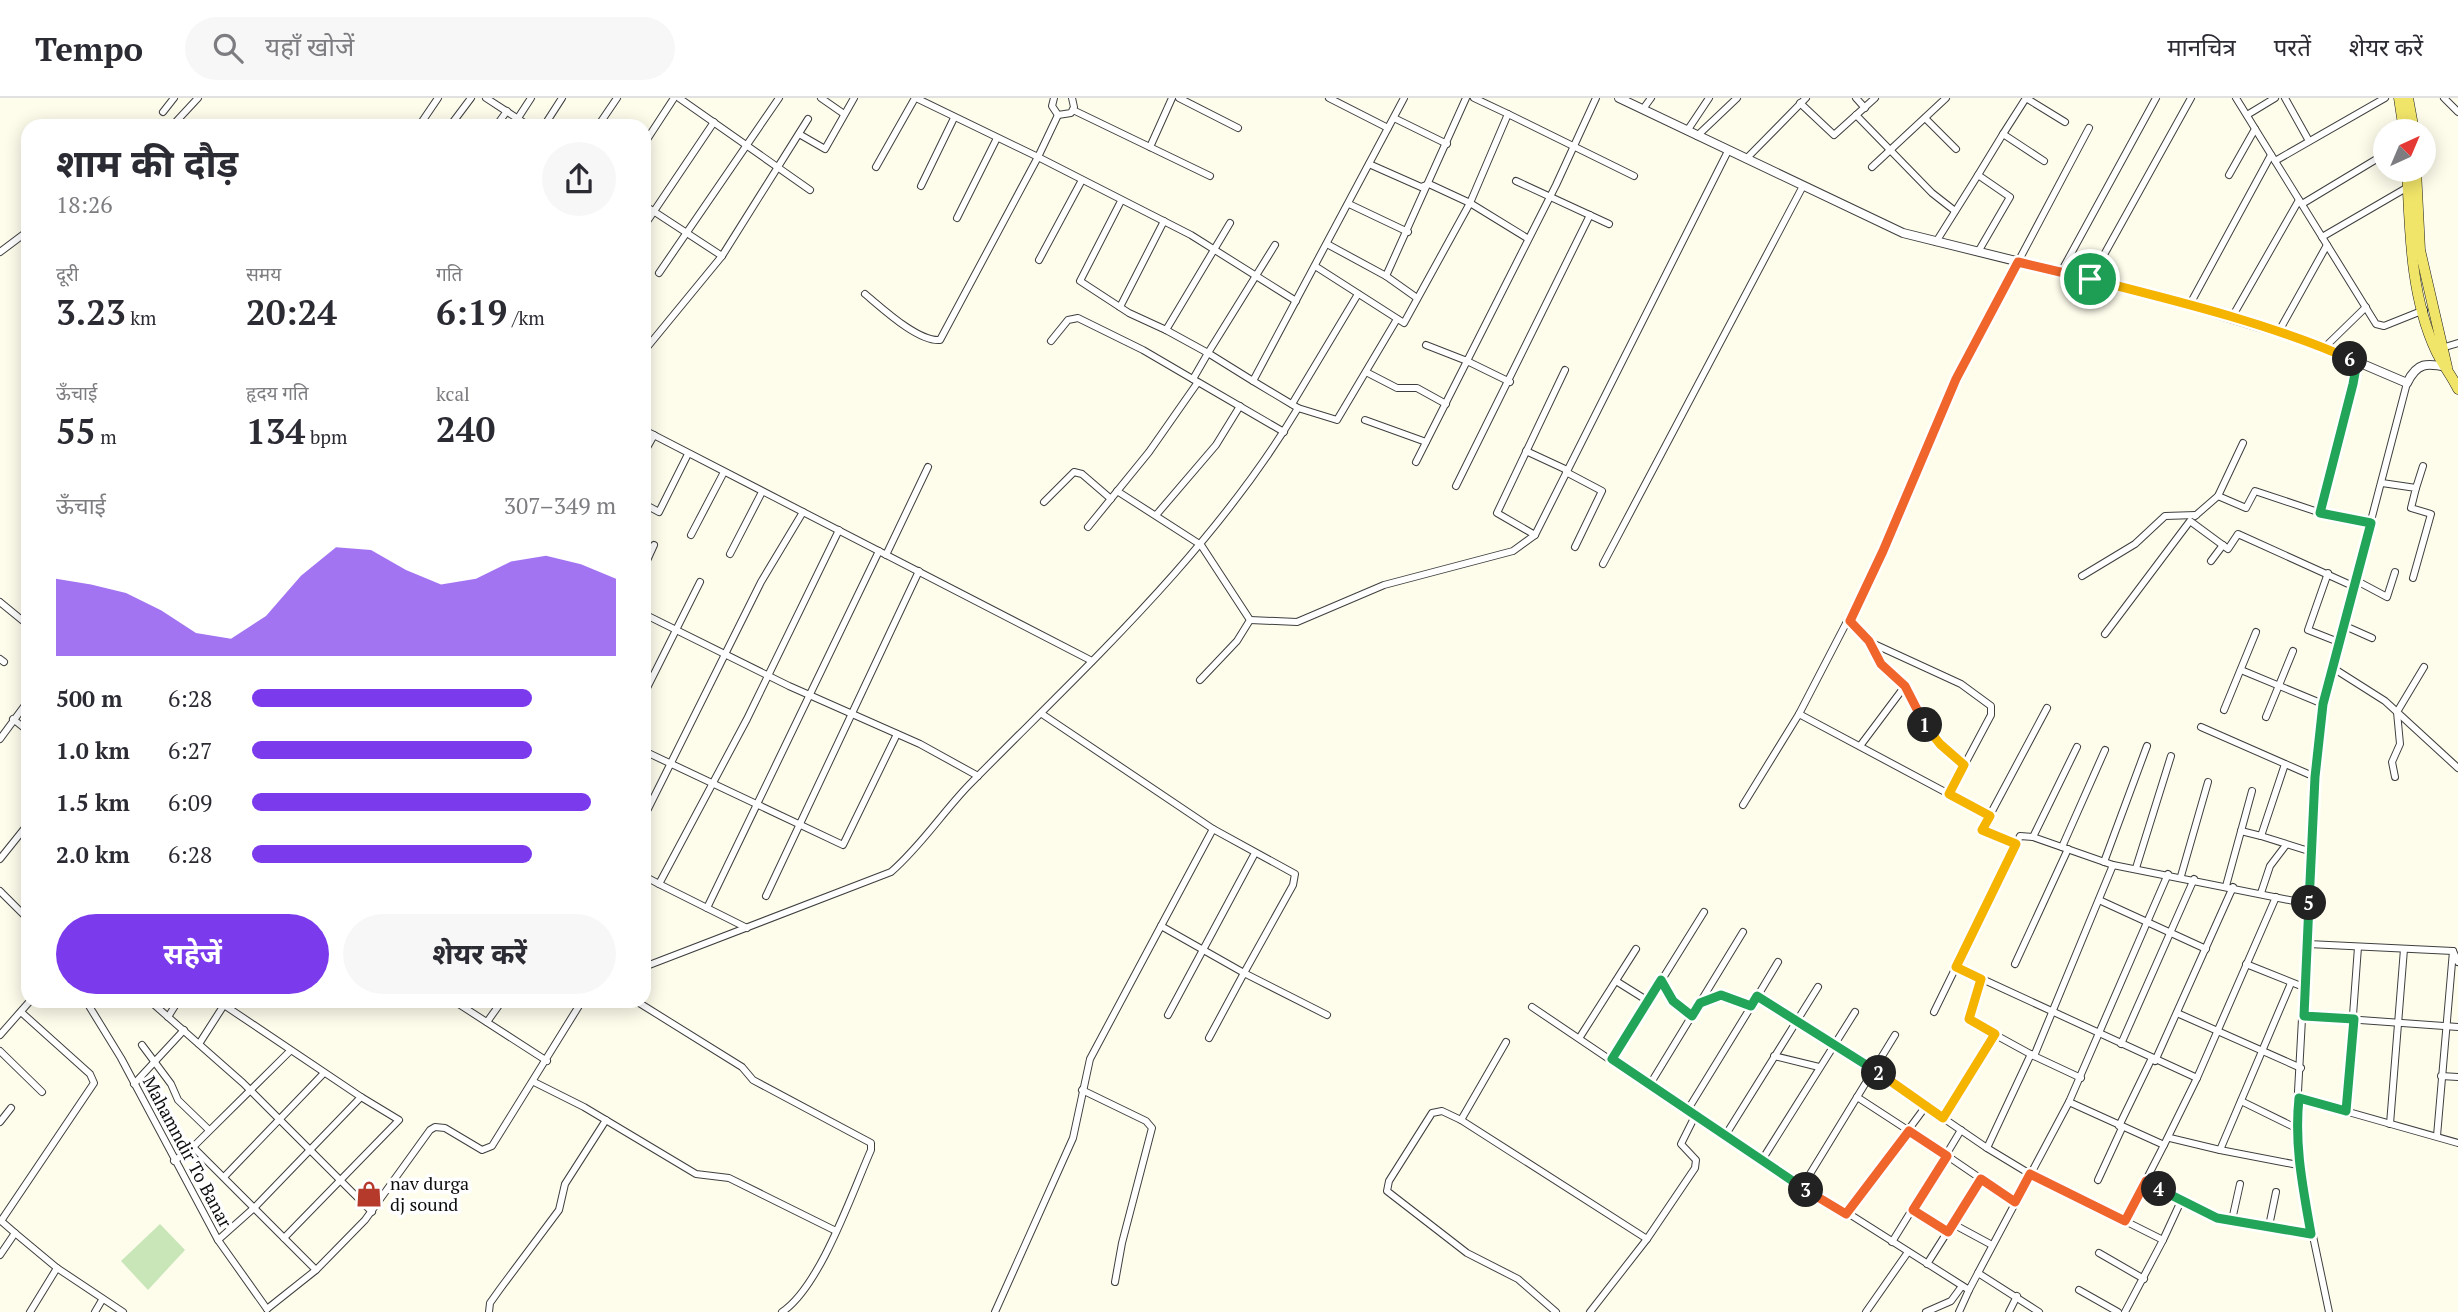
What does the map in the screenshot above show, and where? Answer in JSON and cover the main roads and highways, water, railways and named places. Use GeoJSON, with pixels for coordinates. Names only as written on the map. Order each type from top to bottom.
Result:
{"type":"FeatureCollection","features":[{"type":"Feature","properties":{"kind":"main road"},"geometry":{"type":"LineString","coordinates":[[2399,98],[2402,119]]}},
{"type":"Feature","properties":{"kind":"main road"},"geometry":{"type":"LineString","coordinates":[[2408,98],[2412,119]]}},
{"type":"Feature","properties":{"kind":"main road"},"geometry":{"type":"LineString","coordinates":[[2408,182],[2411,250],[2424,310],[2437,354],[2458,388]]}},
{"type":"Feature","properties":{"kind":"main road"},"geometry":{"type":"LineString","coordinates":[[2417,182],[2420,250],[2445,347],[2447,367]]}},
{"type":"Feature","properties":{"kind":"place","name":"nav durga dj sound"},"geometry":{"type":"Point","coordinates":[369,1194]}}]}
